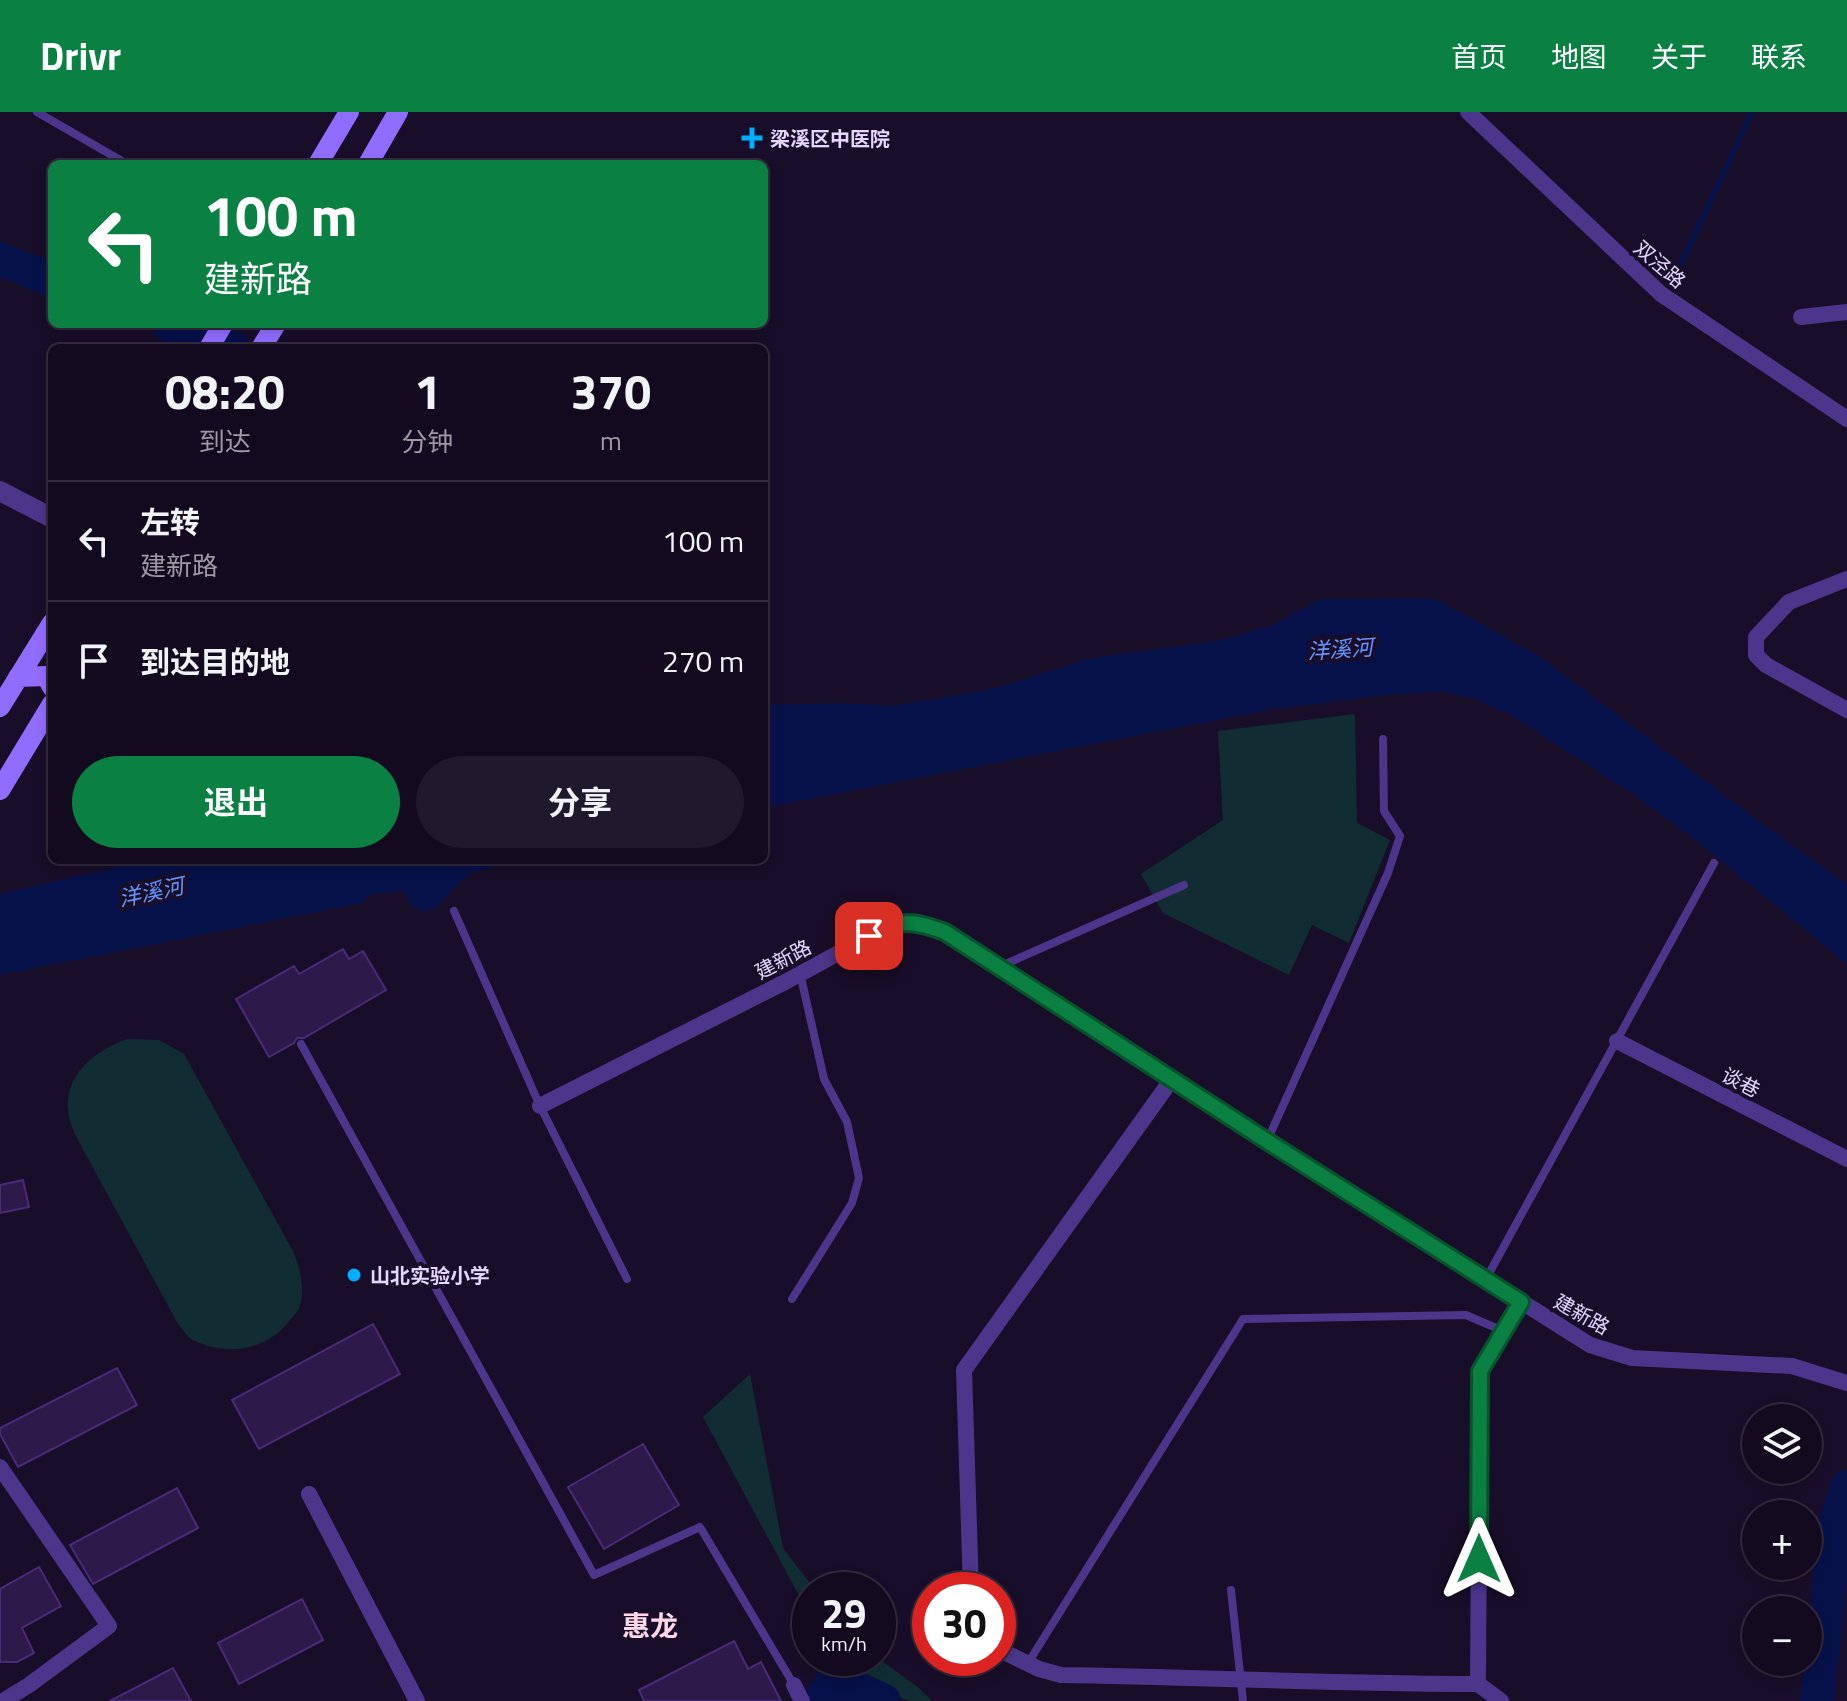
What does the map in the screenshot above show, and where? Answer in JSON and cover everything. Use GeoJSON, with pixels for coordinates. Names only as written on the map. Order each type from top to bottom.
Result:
{"type":"FeatureCollection","features":[{"type":"Feature","properties":{"kind":"main road"},"geometry":{"type":"LineString","coordinates":[[320,160],[349,112]]}},
{"type":"Feature","properties":{"kind":"main road"},"geometry":{"type":"LineString","coordinates":[[370,160],[398,112]]}},
{"type":"Feature","properties":{"kind":"main road"},"geometry":{"type":"LineString","coordinates":[[0,707],[48,629]]}},
{"type":"Feature","properties":{"kind":"main road"},"geometry":{"type":"LineString","coordinates":[[18,677],[46,676],[48,680]]}},
{"type":"Feature","properties":{"kind":"main road"},"geometry":{"type":"LineString","coordinates":[[0,790],[48,711]]}},
{"type":"Feature","properties":{"kind":"street","name":"双泾路"},"geometry":{"type":"LineString","coordinates":[[1468,112],[1661,294],[1847,419]]}},
{"type":"Feature","properties":{"kind":"street"},"geometry":{"type":"LineString","coordinates":[[1801,317],[1847,312]]}},
{"type":"Feature","properties":{"kind":"street"},"geometry":{"type":"LineString","coordinates":[[0,491],[48,516]]}},
{"type":"Feature","properties":{"kind":"street"},"geometry":{"type":"LineString","coordinates":[[1847,579],[1789,602],[1756,637],[1756,655],[1766,665],[1847,710]]}},
{"type":"Feature","properties":{"kind":"street","name":"建新路"},"geometry":{"type":"LineString","coordinates":[[540,1106],[892,924],[918,922],[945,932],[1590,1345],[1632,1358],[1792,1366],[1847,1383]]}},
{"type":"Feature","properties":{"kind":"street","name":"谈巷"},"geometry":{"type":"LineString","coordinates":[[1617,1041],[1847,1159]]}},
{"type":"Feature","properties":{"kind":"street"},"geometry":{"type":"LineString","coordinates":[[970,1572],[964,1370],[1172,1079]]}},
{"type":"Feature","properties":{"kind":"street"},"geometry":{"type":"LineString","coordinates":[[1478,1684],[1480,1371],[1521,1302]]}},
{"type":"Feature","properties":{"kind":"street"},"geometry":{"type":"LineString","coordinates":[[0,1467],[109,1626],[3,1701]]}},
{"type":"Feature","properties":{"kind":"street"},"geometry":{"type":"LineString","coordinates":[[309,1494],[417,1701]]}},
{"type":"Feature","properties":{"kind":"street"},"geometry":{"type":"LineString","coordinates":[[1016,1658],[1061,1675],[1240,1678],[1338,1684],[1478,1684],[1501,1701]]}},
{"type":"Feature","properties":{"kind":"street"},"geometry":{"type":"LineString","coordinates":[[794,1685],[802,1701]]}},
{"type":"Feature","properties":{"kind":"lane"},"geometry":{"type":"LineString","coordinates":[[37,112],[120,160]]}},
{"type":"Feature","properties":{"kind":"lane"},"geometry":{"type":"LineString","coordinates":[[1267,1141],[1388,873],[1400,836],[1384,811],[1383,739]]}},
{"type":"Feature","properties":{"kind":"lane"},"geometry":{"type":"LineString","coordinates":[[1486,1279],[1714,863]]}},
{"type":"Feature","properties":{"kind":"lane"},"geometry":{"type":"LineString","coordinates":[[999,967],[1184,885]]}},
{"type":"Feature","properties":{"kind":"lane"},"geometry":{"type":"LineString","coordinates":[[454,911],[540,1106],[627,1279]]}},
{"type":"Feature","properties":{"kind":"lane"},"geometry":{"type":"LineString","coordinates":[[792,1299],[852,1203],[859,1178],[847,1122],[824,1079],[800,973]]}},
{"type":"Feature","properties":{"kind":"lane"},"geometry":{"type":"LineString","coordinates":[[301,1044],[594,1575],[700,1527],[794,1685]]}},
{"type":"Feature","properties":{"kind":"lane"},"geometry":{"type":"LineString","coordinates":[[1028,1664],[1243,1319],[1466,1315],[1503,1331]]}},
{"type":"Feature","properties":{"kind":"lane"},"geometry":{"type":"LineString","coordinates":[[1231,1590],[1243,1701]]}},
{"type":"Feature","properties":{"kind":"green space"},"geometry":{"type":"Polygon","coordinates":[[[1355,714],[1357,823],[1390,840],[1349,943],[1312,925],[1289,975],[1163,913],[1141,874],[1223,820],[1218,731],[1355,714]]]}},
{"type":"Feature","properties":{"kind":"green space"},"geometry":{"type":"Polygon","coordinates":[[[128,1039],[159,1040],[184,1054],[293,1251],[302,1284],[299,1307],[281,1330],[259,1344],[221,1349],[195,1341],[186,1334],[78,1140],[69,1117],[68,1103],[75,1078],[92,1058],[128,1039]]]}},
{"type":"Feature","properties":{"kind":"green space"},"geometry":{"type":"Polygon","coordinates":[[[750,1374],[783,1548],[801,1572],[792,1572],[792,1583],[703,1417],[750,1374]]]}},
{"type":"Feature","properties":{"kind":"green space"},"geometry":{"type":"Polygon","coordinates":[[[896,1671],[932,1701],[909,1701],[854,1676],[896,1676],[896,1671]]]}},
{"type":"Feature","properties":{"kind":"water","name":"洋溪河"},"geometry":{"type":"Polygon","coordinates":[[[1321,599],[1437,600],[1538,655],[1847,884],[1847,964],[1693,838],[1627,790],[1512,716],[1473,698],[1441,692],[1274,709],[768,807],[768,705],[843,703],[893,706],[996,688],[1091,658],[1218,641],[1270,626],[1321,599]]]}},
{"type":"Feature","properties":{"kind":"water","name":"洋溪河"},"geometry":{"type":"Polygon","coordinates":[[[131,864],[507,864],[468,874],[437,907],[424,912],[409,904],[405,891],[370,895],[363,903],[0,975],[0,894],[131,864]]]}},
{"type":"Feature","properties":{"kind":"building"},"geometry":{"type":"Polygon","coordinates":[[[343,949],[349,959],[363,951],[386,990],[304,1038],[297,1038],[294,1043],[269,1057],[236,999],[294,966],[299,974],[343,949]]]}},
{"type":"Feature","properties":{"kind":"building"},"geometry":{"type":"Polygon","coordinates":[[[23,1180],[29,1207],[0,1213],[0,1185],[23,1180]]]}},
{"type":"Feature","properties":{"kind":"building"},"geometry":{"type":"Polygon","coordinates":[[[373,1324],[400,1374],[259,1449],[232,1400],[373,1324]]]}},
{"type":"Feature","properties":{"kind":"building"},"geometry":{"type":"Polygon","coordinates":[[[117,1368],[137,1405],[18,1467],[0,1434],[0,1428],[117,1368]]]}},
{"type":"Feature","properties":{"kind":"building"},"geometry":{"type":"Polygon","coordinates":[[[643,1444],[679,1505],[604,1549],[568,1487],[643,1444]]]}},
{"type":"Feature","properties":{"kind":"building"},"geometry":{"type":"Polygon","coordinates":[[[177,1488],[198,1528],[93,1584],[70,1545],[177,1488]]]}},
{"type":"Feature","properties":{"kind":"building"},"geometry":{"type":"Polygon","coordinates":[[[39,1567],[61,1606],[22,1628],[34,1653],[17,1662],[0,1662],[0,1589],[39,1567]]]}},
{"type":"Feature","properties":{"kind":"building"},"geometry":{"type":"Polygon","coordinates":[[[302,1599],[323,1640],[239,1684],[218,1643],[302,1599]]]}},
{"type":"Feature","properties":{"kind":"building"},"geometry":{"type":"Polygon","coordinates":[[[734,1641],[748,1669],[761,1662],[781,1701],[644,1701],[639,1690],[734,1641]]]}},
{"type":"Feature","properties":{"kind":"building"},"geometry":{"type":"Polygon","coordinates":[[[173,1668],[191,1701],[110,1701],[173,1668]]]}},
{"type":"Feature","properties":{"kind":"waterway"},"geometry":{"type":"LineString","coordinates":[[1679,268],[1752,112]]}},
{"type":"Feature","properties":{"kind":"waterway"},"geometry":{"type":"LineString","coordinates":[[0,259],[48,278]]}},
{"type":"Feature","properties":{"kind":"waterway"},"geometry":{"type":"LineString","coordinates":[[179,328],[222,344]]}},
{"type":"Feature","properties":{"kind":"waterway"},"geometry":{"type":"LineString","coordinates":[[1817,1701],[1837,1518],[1847,1487]]}},
{"type":"Feature","properties":{"kind":"waterway"},"geometry":{"type":"LineString","coordinates":[[822,1698],[835,1678],[884,1701]]}},
{"type":"Feature","properties":{"kind":"place","name":"梁溪区中医院"},"geometry":{"type":"Point","coordinates":[752,138]}},
{"type":"Feature","properties":{"kind":"place","name":"山北实验小学"},"geometry":{"type":"Point","coordinates":[354,1275]}},
{"type":"Feature","properties":{"kind":"district","name":"惠龙"},"geometry":{"type":"Point","coordinates":[650,1625]}},
{"type":"Feature","properties":{"kind":"route"},"geometry":{"type":"LineString","coordinates":[[869,936],[892,924],[918,922],[945,932],[1521,1302],[1480,1371],[1479,1559]]}}]}
